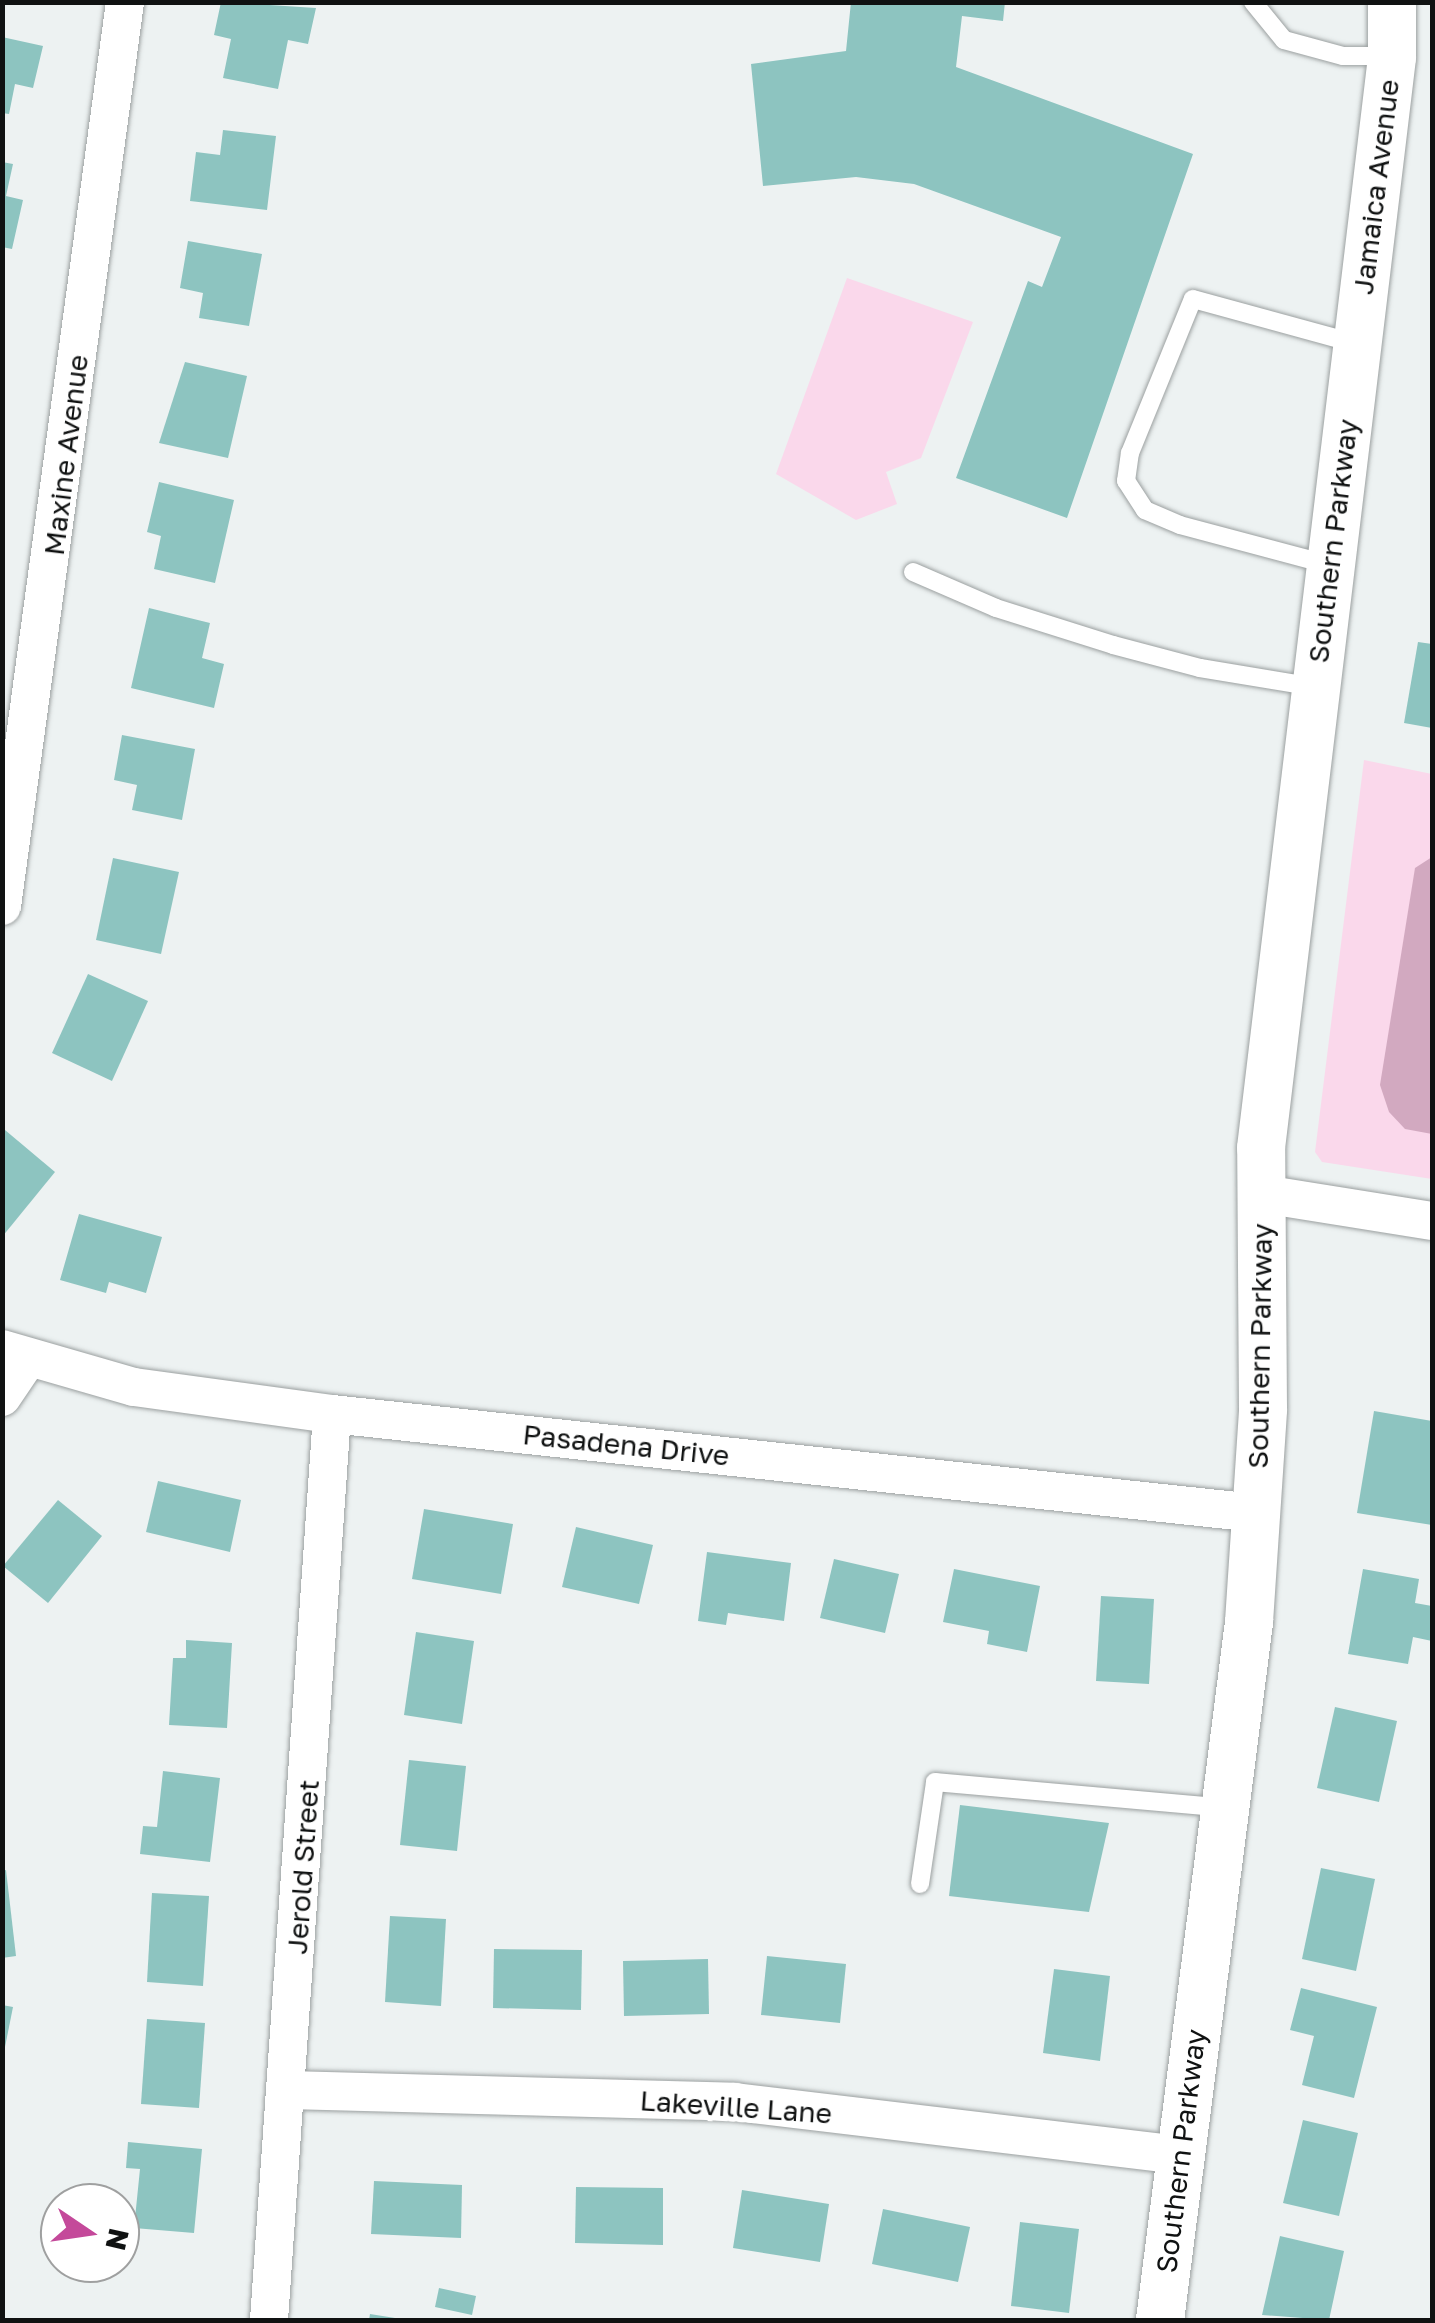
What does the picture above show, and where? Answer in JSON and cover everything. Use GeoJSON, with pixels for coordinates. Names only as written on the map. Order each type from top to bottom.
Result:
{"type":"FeatureCollection","features":[{"type":"Feature","properties":{"kind":"street","name":"Maxine Avenue"},"geometry":{"type":"LineString","coordinates":[[2,906],[125,2]]}},
{"type":"Feature","properties":{"kind":"street","name":"Jamaica Avenue"},"geometry":{"type":"LineString","coordinates":[[1355,358],[1392,56],[1392,2]]}},
{"type":"Feature","properties":{"kind":"street","name":"Southern Parkway"},"geometry":{"type":"LineString","coordinates":[[1160,2320],[1225,1808],[1263,1409],[1257,1300],[1267,1084],[1355,358]]}},
{"type":"Feature","properties":{"kind":"street"},"geometry":{"type":"LineString","coordinates":[[1263,1194],[1432,1221]]}},
{"type":"Feature","properties":{"kind":"street"},"geometry":{"type":"LineString","coordinates":[[2,1397],[14,1354]]}},
{"type":"Feature","properties":{"kind":"street","name":"Pasadena Drive"},"geometry":{"type":"LineString","coordinates":[[14,1354],[134,1387],[332,1414],[1254,1512]]}},
{"type":"Feature","properties":{"kind":"street","name":"Jerold Street"},"geometry":{"type":"LineString","coordinates":[[269,2320],[332,1414]]}},
{"type":"Feature","properties":{"kind":"street","name":"Lakeville Lane"},"geometry":{"type":"LineString","coordinates":[[288,2090],[736,2102],[1180,2154]]}},
{"type":"Feature","properties":{"kind":"lane"},"geometry":{"type":"LineString","coordinates":[[1253,2],[1284,40],[1343,56],[1392,56]]}},
{"type":"Feature","properties":{"kind":"lane"},"geometry":{"type":"LineString","coordinates":[[1330,565],[1180,525],[1145,510],[1126,481],[1130,453],[1193,299],[1355,358]]}},
{"type":"Feature","properties":{"kind":"lane"},"geometry":{"type":"LineString","coordinates":[[913,572],[996,608],[1113,644],[1200,668],[1315,687]]}},
{"type":"Feature","properties":{"kind":"lane"},"geometry":{"type":"LineString","coordinates":[[920,1884],[931,1790],[944,1780],[1225,1808]]}},
{"type":"Feature","properties":{"kind":"shaded area"},"geometry":{"type":"Polygon","coordinates":[[[847,278],[973,322],[921,458],[886,472],[897,504],[856,520],[776,474],[847,278]]]}},
{"type":"Feature","properties":{"kind":"shaded area"},"geometry":{"type":"Polygon","coordinates":[[[1364,760],[1432,774],[1432,1179],[1322,1162],[1315,1152],[1364,760]]]}},
{"type":"Feature","properties":{"kind":"shaded area"},"geometry":{"type":"Polygon","coordinates":[[[1432,857],[1432,1134],[1405,1129],[1389,1112],[1380,1085],[1415,868],[1432,857]]]}},
{"type":"Feature","properties":{"kind":"building"},"geometry":{"type":"Polygon","coordinates":[[[221,2],[316,8],[308,44],[288,40],[278,89],[223,78],[231,39],[214,35],[221,2]]]}},
{"type":"Feature","properties":{"kind":"building"},"geometry":{"type":"Polygon","coordinates":[[[851,2],[1005,2],[1003,21],[962,16],[956,67],[1193,154],[1067,518],[956,478],[1028,281],[1042,287],[1061,237],[914,184],[856,177],[763,186],[751,64],[846,51],[851,2]]]}},
{"type":"Feature","properties":{"kind":"building"},"geometry":{"type":"Polygon","coordinates":[[[2,37],[43,46],[33,88],[15,84],[9,114],[2,113],[2,37]]]}},
{"type":"Feature","properties":{"kind":"building"},"geometry":{"type":"Polygon","coordinates":[[[223,130],[276,136],[267,210],[190,201],[196,152],[220,155],[223,130]]]}},
{"type":"Feature","properties":{"kind":"building"},"geometry":{"type":"Polygon","coordinates":[[[2,162],[13,164],[6,196],[23,200],[12,249],[2,247],[2,162]]]}},
{"type":"Feature","properties":{"kind":"building"},"geometry":{"type":"Polygon","coordinates":[[[188,241],[262,254],[249,326],[199,318],[203,293],[180,288],[188,241]]]}},
{"type":"Feature","properties":{"kind":"building"},"geometry":{"type":"Polygon","coordinates":[[[185,362],[247,376],[228,458],[159,443],[185,362]]]}},
{"type":"Feature","properties":{"kind":"building"},"geometry":{"type":"Polygon","coordinates":[[[159,482],[234,500],[215,583],[154,569],[161,536],[147,532],[159,482]]]}},
{"type":"Feature","properties":{"kind":"building"},"geometry":{"type":"Polygon","coordinates":[[[149,608],[210,623],[202,658],[224,664],[214,708],[131,688],[149,608]]]}},
{"type":"Feature","properties":{"kind":"building"},"geometry":{"type":"Polygon","coordinates":[[[1418,642],[1432,644],[1432,728],[1404,723],[1418,642]]]}},
{"type":"Feature","properties":{"kind":"building"},"geometry":{"type":"Polygon","coordinates":[[[122,735],[195,749],[182,820],[132,810],[137,785],[114,780],[122,735]]]}},
{"type":"Feature","properties":{"kind":"building"},"geometry":{"type":"Polygon","coordinates":[[[113,858],[179,872],[161,954],[96,940],[113,858]]]}},
{"type":"Feature","properties":{"kind":"building"},"geometry":{"type":"Polygon","coordinates":[[[88,974],[148,1001],[112,1081],[52,1053],[88,974]]]}},
{"type":"Feature","properties":{"kind":"building"},"geometry":{"type":"Polygon","coordinates":[[[5,1130],[55,1172],[2,1237],[2,1133],[5,1130]]]}},
{"type":"Feature","properties":{"kind":"building"},"geometry":{"type":"Polygon","coordinates":[[[79,1214],[162,1237],[146,1293],[109,1282],[106,1293],[60,1280],[79,1214]]]}},
{"type":"Feature","properties":{"kind":"building"},"geometry":{"type":"Polygon","coordinates":[[[1374,1411],[1432,1421],[1432,1525],[1357,1513],[1374,1411]]]}},
{"type":"Feature","properties":{"kind":"building"},"geometry":{"type":"Polygon","coordinates":[[[158,1481],[241,1500],[230,1552],[146,1532],[158,1481]]]}},
{"type":"Feature","properties":{"kind":"building"},"geometry":{"type":"Polygon","coordinates":[[[58,1500],[102,1536],[48,1603],[3,1566],[58,1500]]]}},
{"type":"Feature","properties":{"kind":"building"},"geometry":{"type":"Polygon","coordinates":[[[424,1509],[513,1524],[501,1594],[412,1579],[424,1509]]]}},
{"type":"Feature","properties":{"kind":"building"},"geometry":{"type":"Polygon","coordinates":[[[576,1527],[653,1545],[639,1604],[562,1587],[576,1527]]]}},
{"type":"Feature","properties":{"kind":"building"},"geometry":{"type":"Polygon","coordinates":[[[707,1552],[791,1563],[784,1621],[728,1613],[726,1625],[698,1621],[707,1552]]]}},
{"type":"Feature","properties":{"kind":"building"},"geometry":{"type":"Polygon","coordinates":[[[834,1559],[899,1574],[885,1633],[820,1618],[834,1559]]]}},
{"type":"Feature","properties":{"kind":"building"},"geometry":{"type":"Polygon","coordinates":[[[954,1569],[1040,1586],[1027,1652],[987,1644],[989,1631],[943,1622],[954,1569]]]}},
{"type":"Feature","properties":{"kind":"building"},"geometry":{"type":"Polygon","coordinates":[[[1363,1569],[1419,1579],[1415,1603],[1432,1606],[1432,1641],[1413,1637],[1408,1664],[1348,1654],[1363,1569]]]}},
{"type":"Feature","properties":{"kind":"building"},"geometry":{"type":"Polygon","coordinates":[[[1101,1596],[1154,1599],[1149,1684],[1096,1681],[1101,1596]]]}},
{"type":"Feature","properties":{"kind":"building"},"geometry":{"type":"Polygon","coordinates":[[[416,1632],[474,1641],[462,1724],[404,1715],[416,1632]]]}},
{"type":"Feature","properties":{"kind":"building"},"geometry":{"type":"Polygon","coordinates":[[[186,1640],[232,1643],[227,1728],[169,1725],[173,1658],[186,1658],[186,1640]]]}},
{"type":"Feature","properties":{"kind":"building"},"geometry":{"type":"Polygon","coordinates":[[[1335,1707],[1397,1721],[1379,1802],[1317,1788],[1335,1707]]]}},
{"type":"Feature","properties":{"kind":"building"},"geometry":{"type":"Polygon","coordinates":[[[409,1760],[466,1766],[457,1851],[400,1845],[409,1760]]]}},
{"type":"Feature","properties":{"kind":"building"},"geometry":{"type":"Polygon","coordinates":[[[163,1771],[220,1778],[210,1862],[140,1854],[143,1826],[157,1827],[163,1771]]]}},
{"type":"Feature","properties":{"kind":"building"},"geometry":{"type":"Polygon","coordinates":[[[960,1805],[1109,1823],[1089,1912],[949,1896],[960,1805]]]}},
{"type":"Feature","properties":{"kind":"building"},"geometry":{"type":"Polygon","coordinates":[[[1321,1868],[1375,1879],[1356,1971],[1302,1959],[1321,1868]]]}},
{"type":"Feature","properties":{"kind":"building"},"geometry":{"type":"Polygon","coordinates":[[[6,1870],[16,1956],[2,1958],[2,1871],[6,1870]]]}},
{"type":"Feature","properties":{"kind":"building"},"geometry":{"type":"Polygon","coordinates":[[[152,1893],[209,1896],[203,1986],[147,1982],[152,1893]]]}},
{"type":"Feature","properties":{"kind":"building"},"geometry":{"type":"Polygon","coordinates":[[[390,1916],[446,1919],[441,2006],[385,2002],[390,1916]]]}},
{"type":"Feature","properties":{"kind":"building"},"geometry":{"type":"Polygon","coordinates":[[[494,1949],[582,1950],[581,2010],[493,2008],[494,1949]]]}},
{"type":"Feature","properties":{"kind":"building"},"geometry":{"type":"Polygon","coordinates":[[[767,1956],[846,1964],[840,2023],[761,2015],[767,1956]]]}},
{"type":"Feature","properties":{"kind":"building"},"geometry":{"type":"Polygon","coordinates":[[[708,1959],[709,2014],[624,2016],[623,1961],[708,1959]]]}},
{"type":"Feature","properties":{"kind":"building"},"geometry":{"type":"Polygon","coordinates":[[[1054,1969],[1110,1976],[1100,2061],[1043,2053],[1054,1969]]]}},
{"type":"Feature","properties":{"kind":"building"},"geometry":{"type":"Polygon","coordinates":[[[1301,1988],[1377,2007],[1354,2098],[1302,2085],[1314,2036],[1290,2030],[1301,1988]]]}},
{"type":"Feature","properties":{"kind":"building"},"geometry":{"type":"Polygon","coordinates":[[[2,2005],[13,2007],[4,2052],[2,2052],[2,2005]]]}},
{"type":"Feature","properties":{"kind":"building"},"geometry":{"type":"Polygon","coordinates":[[[147,2019],[205,2023],[199,2108],[141,2104],[147,2019]]]}},
{"type":"Feature","properties":{"kind":"building"},"geometry":{"type":"Polygon","coordinates":[[[1303,2120],[1358,2133],[1339,2216],[1283,2203],[1303,2120]]]}},
{"type":"Feature","properties":{"kind":"building"},"geometry":{"type":"Polygon","coordinates":[[[128,2142],[202,2149],[194,2233],[140,2228],[140,2169],[126,2168],[128,2142]]]}},
{"type":"Feature","properties":{"kind":"building"},"geometry":{"type":"Polygon","coordinates":[[[374,2181],[462,2185],[461,2238],[371,2234],[374,2181]]]}},
{"type":"Feature","properties":{"kind":"building"},"geometry":{"type":"Polygon","coordinates":[[[576,2187],[663,2188],[663,2245],[575,2243],[576,2187]]]}},
{"type":"Feature","properties":{"kind":"building"},"geometry":{"type":"Polygon","coordinates":[[[742,2190],[829,2204],[820,2262],[733,2248],[742,2190]]]}},
{"type":"Feature","properties":{"kind":"building"},"geometry":{"type":"Polygon","coordinates":[[[883,2209],[970,2227],[958,2282],[872,2264],[883,2209]]]}},
{"type":"Feature","properties":{"kind":"building"},"geometry":{"type":"Polygon","coordinates":[[[1020,2222],[1079,2229],[1069,2313],[1011,2306],[1020,2222]]]}},
{"type":"Feature","properties":{"kind":"building"},"geometry":{"type":"Polygon","coordinates":[[[1280,2236],[1344,2251],[1329,2320],[1262,2315],[1280,2236]]]}},
{"type":"Feature","properties":{"kind":"building"},"geometry":{"type":"Polygon","coordinates":[[[439,2288],[476,2296],[472,2315],[435,2307],[439,2288]]]}},
{"type":"Feature","properties":{"kind":"building"},"geometry":{"type":"Polygon","coordinates":[[[370,2314],[395,2318],[395,2320],[369,2320],[370,2314]]]}}]}
